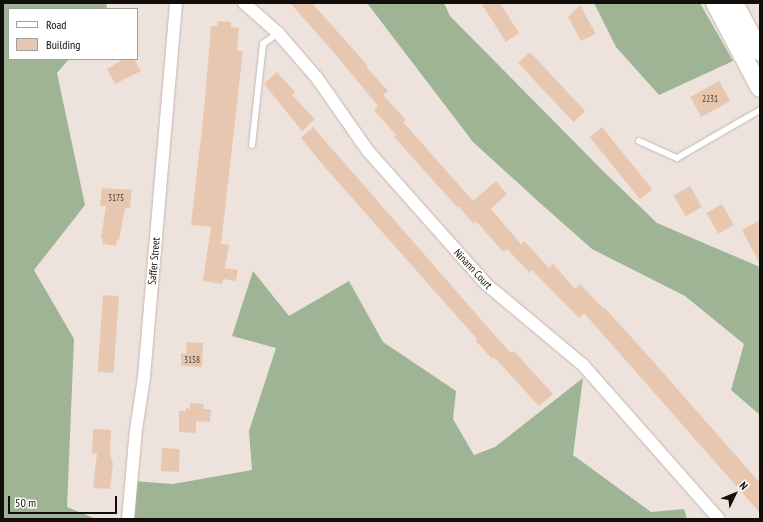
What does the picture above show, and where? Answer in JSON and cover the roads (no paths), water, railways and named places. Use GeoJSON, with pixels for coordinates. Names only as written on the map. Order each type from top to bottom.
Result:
{"type":"FeatureCollection","features":[{"type":"Feature","properties":{"kind":"main road"},"geometry":{"type":"LineString","coordinates":[[715,3],[760,88]]}},
{"type":"Feature","properties":{"kind":"main road"},"geometry":{"type":"LineString","coordinates":[[734,3],[760,52]]}},
{"type":"Feature","properties":{"kind":"street","name":"Saffer Street"},"geometry":{"type":"LineString","coordinates":[[128,519],[136,430],[144,377],[176,3]]}},
{"type":"Feature","properties":{"kind":"street","name":"Ninann Court"},"geometry":{"type":"LineString","coordinates":[[244,3],[278,33],[317,78],[368,151],[486,284],[583,365],[719,519]]}},
{"type":"Feature","properties":{"kind":"lane"},"geometry":{"type":"LineString","coordinates":[[252,146],[263,44],[278,33]]}},
{"type":"Feature","properties":{"kind":"lane"},"geometry":{"type":"LineString","coordinates":[[639,141],[677,158],[760,110]]}}]}
